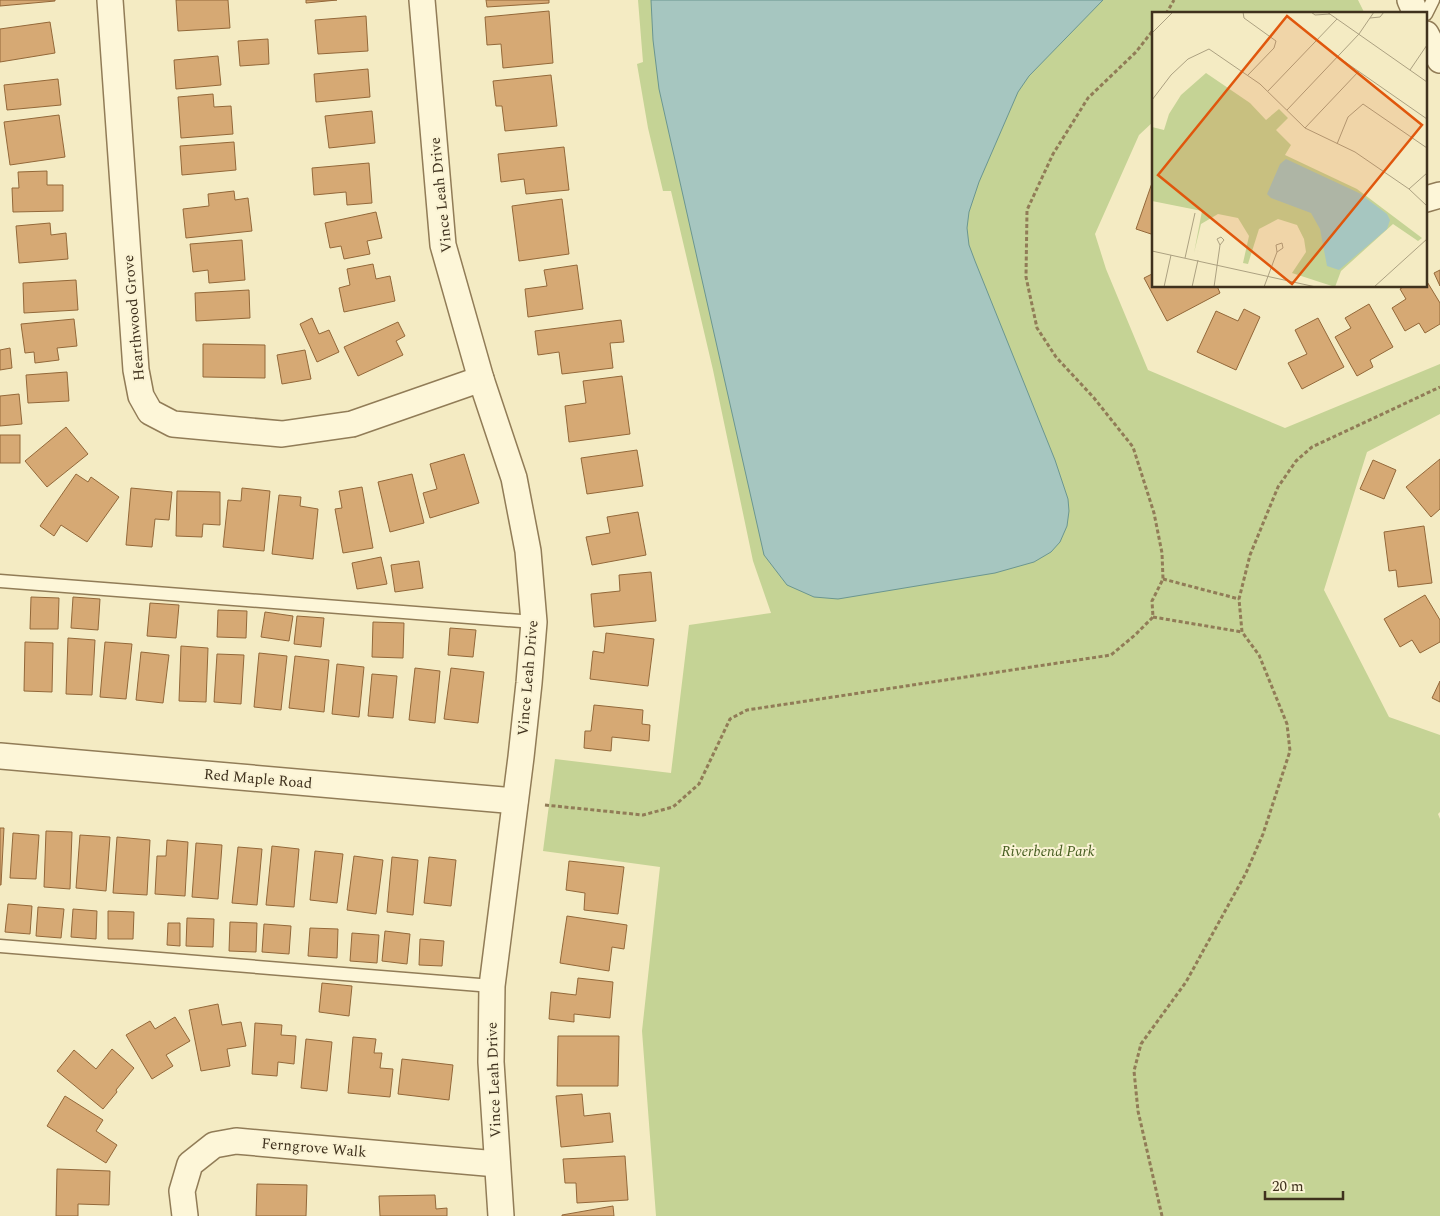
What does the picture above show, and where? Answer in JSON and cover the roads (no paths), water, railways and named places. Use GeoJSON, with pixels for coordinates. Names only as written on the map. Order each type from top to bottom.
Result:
{"type":"FeatureCollection","features":[{"type":"Feature","properties":{"kind":"street","name":"Hearthwood Grove"},"geometry":{"type":"LineString","coordinates":[[110,0],[136,370],[141,396],[150,412],[173,424],[282,434],[352,424],[481,378]]}},
{"type":"Feature","properties":{"kind":"street","name":"Vince Leah Drive"},"geometry":{"type":"LineString","coordinates":[[422,0],[444,245],[481,378],[514,478],[528,551],[534,622],[529,684],[492,986],[491,1062],[501,1216]]}},
{"type":"Feature","properties":{"kind":"street"},"geometry":{"type":"LineString","coordinates":[[1410,0],[1415,12]]}},
{"type":"Feature","properties":{"kind":"street"},"geometry":{"type":"LineString","coordinates":[[1428,38],[1440,60]]}},
{"type":"Feature","properties":{"kind":"street","name":"Red Maple Road"},"geometry":{"type":"LineString","coordinates":[[0,756],[515,801]]}},
{"type":"Feature","properties":{"kind":"street","name":"Ferngrove Walk"},"geometry":{"type":"LineString","coordinates":[[186,1216],[182,1191],[190,1164],[214,1146],[236,1141],[497,1164]]}},
{"type":"Feature","properties":{"kind":"lane"},"geometry":{"type":"LineString","coordinates":[[1427,12],[1433,0]]}},
{"type":"Feature","properties":{"kind":"lane"},"geometry":{"type":"LineString","coordinates":[[0,581],[534,622]]}},
{"type":"Feature","properties":{"kind":"lane"},"geometry":{"type":"LineString","coordinates":[[0,946],[492,986]]}},
{"type":"Feature","properties":{"kind":"water"},"geometry":{"type":"Polygon","coordinates":[[[651,0],[1103,0],[1029,76],[1018,92],[979,182],[969,212],[967,228],[969,245],[1055,460],[1068,499],[1067,526],[1060,542],[1051,552],[1034,562],[995,573],[838,599],[814,597],[787,585],[764,555],[659,89],[653,40],[651,0]]]}},
{"type":"Feature","properties":{"kind":"park label","name":"Riverbend Park"},"geometry":{"type":"Point","coordinates":[1048,851]}}]}
